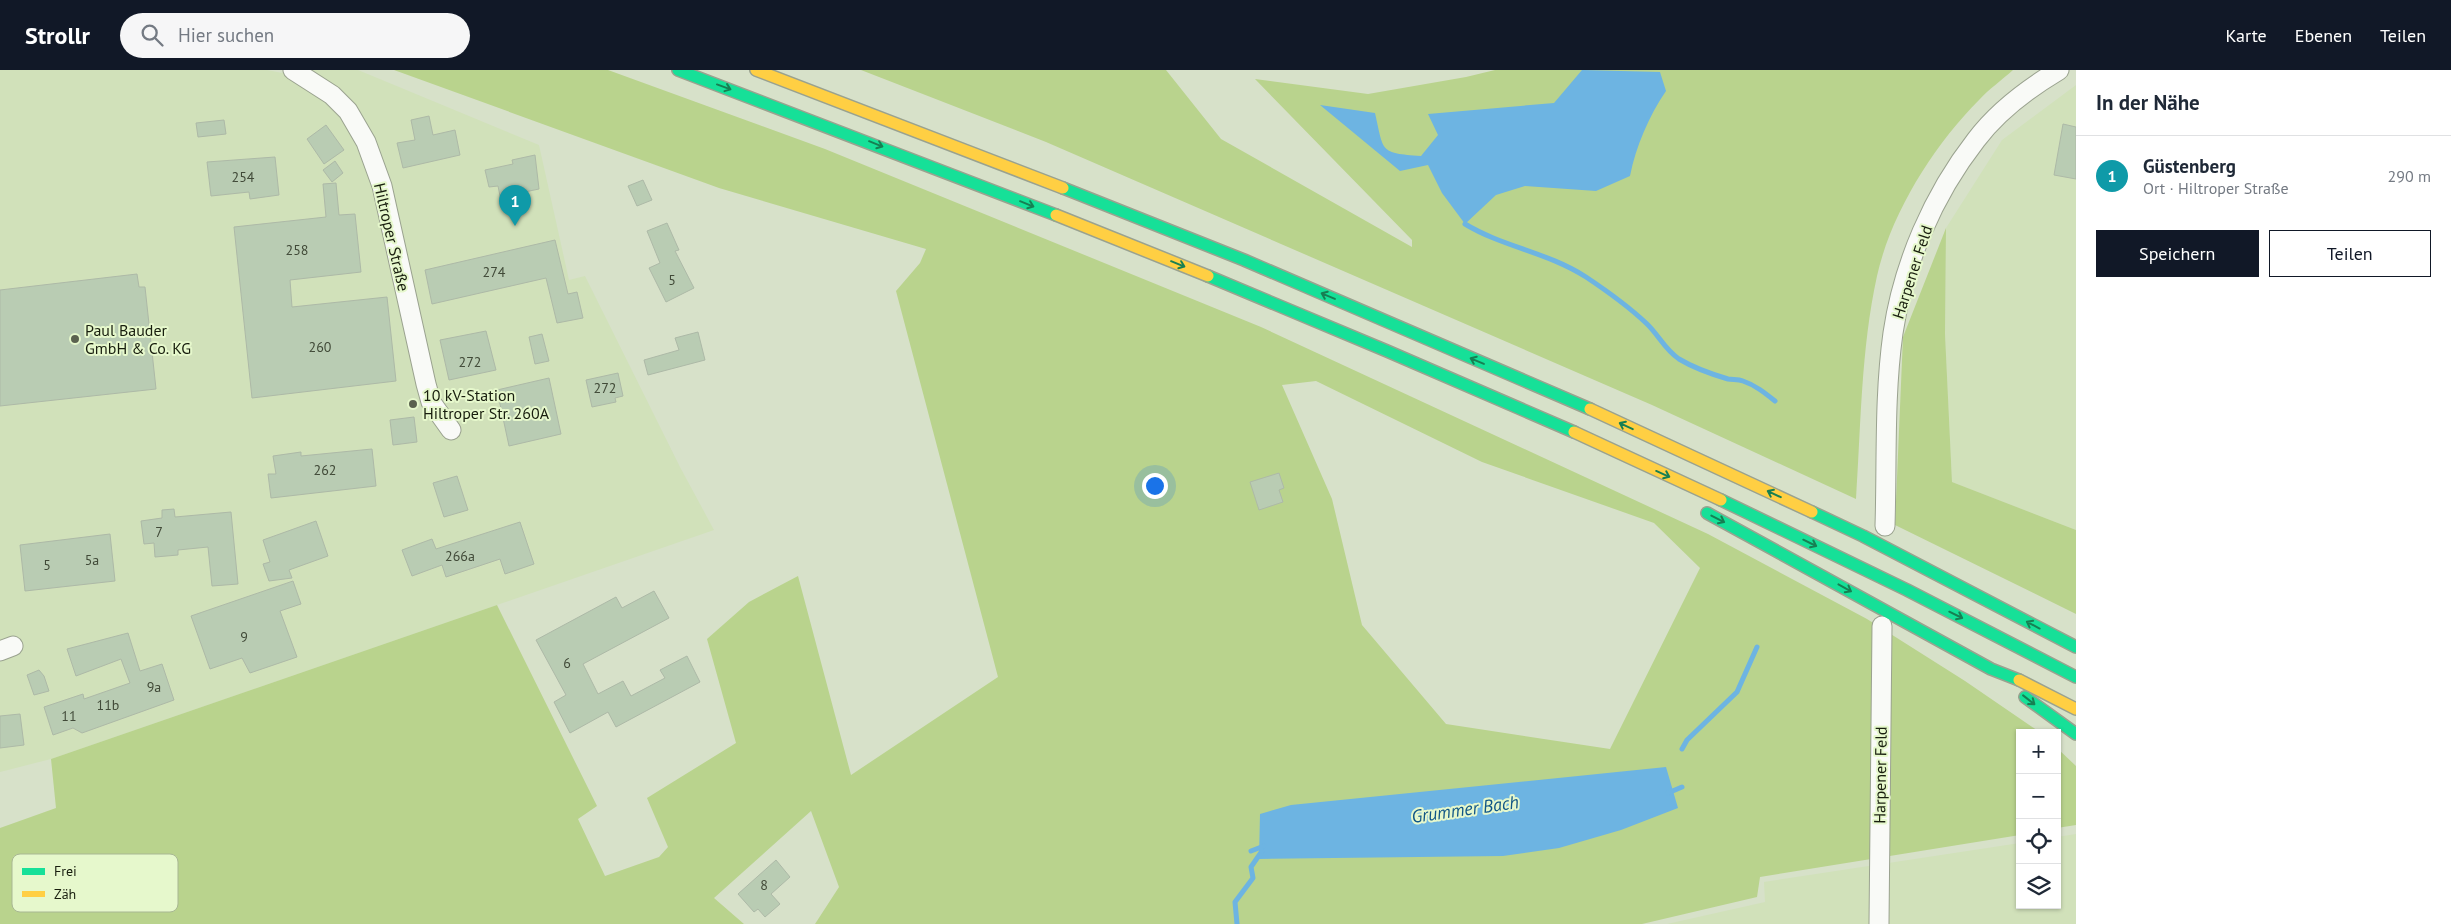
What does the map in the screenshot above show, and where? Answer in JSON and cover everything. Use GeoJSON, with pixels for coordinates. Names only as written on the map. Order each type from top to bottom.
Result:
{"type":"FeatureCollection","features":[{"type":"Feature","properties":{"kind":"highway"},"geometry":{"type":"LineString","coordinates":[[678,70],[860,138],[1197,272],[1523,410],[1756,516],[1977,625],[2076,677]]}},
{"type":"Feature","properties":{"kind":"highway"},"geometry":{"type":"LineString","coordinates":[[756,70],[869,112],[1244,260],[1589,409],[1863,536],[2076,647]]}},
{"type":"Feature","properties":{"kind":"highway"},"geometry":{"type":"LineString","coordinates":[[1523,410],[1580,449]]}},
{"type":"Feature","properties":{"kind":"highway"},"geometry":{"type":"LineString","coordinates":[[1700,510],[1991,669],[2033,685],[2076,709]]}},
{"type":"Feature","properties":{"kind":"highway"},"geometry":{"type":"LineString","coordinates":[[1863,536],[1901,545],[2068,629]]}},
{"type":"Feature","properties":{"kind":"highway"},"geometry":{"type":"LineString","coordinates":[[1991,669],[2031,702],[2076,734]]}},
{"type":"Feature","properties":{"kind":"street","name":"Hiltroper Straße"},"geometry":{"type":"LineString","coordinates":[[293,70],[332,95],[348,111],[366,142],[382,186],[426,384],[432,402],[450,430]]}},
{"type":"Feature","properties":{"kind":"street","name":"Harpener Feld"},"geometry":{"type":"LineString","coordinates":[[1885,526],[1889,388],[1893,333],[1900,298],[1914,253],[1933,207],[1976,140],[2020,97],[2059,70]]}},
{"type":"Feature","properties":{"kind":"street","name":"Harpener Feld"},"geometry":{"type":"LineString","coordinates":[[1879,924],[1882,626]]}},
{"type":"Feature","properties":{"kind":"shaded area"},"geometry":{"type":"Polygon","coordinates":[[[0,70],[267,70],[282,73],[284,70],[358,70],[539,145],[569,280],[585,276],[680,467],[714,530],[51,759],[0,772],[0,70]]]}},
{"type":"Feature","properties":{"kind":"shaded area"},"geometry":{"type":"Polygon","coordinates":[[[2076,85],[2076,530],[1952,482],[1945,334],[1946,228],[2002,140],[2076,85]]]}},
{"type":"Feature","properties":{"kind":"shaded area"},"geometry":{"type":"Polygon","coordinates":[[[2076,834],[2076,924],[1667,924],[1765,902],[1764,882],[2016,844],[2016,909],[2061,909],[2061,836],[2076,834]]]}},
{"type":"Feature","properties":{"kind":"green space"},"geometry":{"type":"Polygon","coordinates":[[[394,70],[608,70],[825,149],[1261,327],[1708,534],[1867,619],[1965,681],[2035,729],[2016,729],[2016,836],[1760,877],[1757,897],[1642,924],[815,924],[839,887],[811,811],[714,898],[744,924],[0,924],[0,828],[56,808],[51,759],[497,605],[597,806],[578,819],[605,876],[659,857],[668,847],[647,798],[736,743],[707,639],[749,602],[798,576],[851,775],[998,677],[896,291],[920,263],[926,249],[719,188],[394,70]],[[1316,381],[1282,385],[1332,499],[1362,625],[1446,724],[1610,749],[1700,568],[1654,523],[1482,462],[1316,381]]]}},
{"type":"Feature","properties":{"kind":"green space"},"geometry":{"type":"Polygon","coordinates":[[[861,70],[1166,70],[1221,139],[1412,247],[1412,240],[1255,79],[1368,94],[1495,70],[2013,70],[1987,92],[1962,118],[1931,159],[1916,181],[1904,204],[1884,252],[1877,276],[1868,331],[1862,387],[1856,499],[1652,405],[1046,142],[861,70]]]}},
{"type":"Feature","properties":{"kind":"green space"},"geometry":{"type":"Polygon","coordinates":[[[1946,228],[1945,334],[1952,482],[2076,530],[2076,614],[1895,525],[1903,337],[1946,228]]]}},
{"type":"Feature","properties":{"kind":"green space"},"geometry":{"type":"Polygon","coordinates":[[[2061,752],[2076,766],[2076,825],[2061,827],[2061,752]]]}},
{"type":"Feature","properties":{"kind":"water"},"geometry":{"type":"Polygon","coordinates":[[[1582,70],[1660,72],[1666,91],[1644,132],[1630,176],[1596,191],[1525,186],[1496,195],[1465,224],[1442,193],[1428,165],[1400,171],[1320,105],[1375,113],[1382,143],[1386,148],[1397,154],[1421,156],[1438,135],[1428,114],[1554,103],[1582,70]]]}},
{"type":"Feature","properties":{"kind":"water"},"geometry":{"type":"Polygon","coordinates":[[[1666,767],[1678,808],[1621,830],[1559,848],[1503,856],[1259,859],[1260,814],[1291,805],[1666,767]]]}},
{"type":"Feature","properties":{"kind":"building"},"geometry":{"type":"Polygon","coordinates":[[[429,116],[433,135],[455,130],[460,155],[403,168],[397,143],[415,140],[411,120],[429,116]]]}},
{"type":"Feature","properties":{"kind":"building"},"geometry":{"type":"Polygon","coordinates":[[[224,120],[226,134],[198,137],[196,123],[224,120]]]}},
{"type":"Feature","properties":{"kind":"building"},"geometry":{"type":"Polygon","coordinates":[[[2063,124],[2076,127],[2076,179],[2054,175],[2063,124]]]}},
{"type":"Feature","properties":{"kind":"building"},"geometry":{"type":"Polygon","coordinates":[[[326,125],[344,150],[324,164],[307,139],[326,125]]]}},
{"type":"Feature","properties":{"kind":"building"},"geometry":{"type":"Polygon","coordinates":[[[535,155],[539,189],[520,193],[521,197],[501,201],[498,186],[489,187],[485,170],[513,164],[512,160],[535,155]]]}},
{"type":"Feature","properties":{"kind":"building"},"geometry":{"type":"Polygon","coordinates":[[[275,157],[279,195],[250,199],[249,192],[211,196],[207,162],[275,157]]]}},
{"type":"Feature","properties":{"kind":"building"},"geometry":{"type":"Polygon","coordinates":[[[335,161],[343,173],[332,182],[323,170],[335,161]]]}},
{"type":"Feature","properties":{"kind":"building"},"geometry":{"type":"Polygon","coordinates":[[[643,180],[652,200],[637,206],[628,186],[643,180]]]}},
{"type":"Feature","properties":{"kind":"building"},"geometry":{"type":"Polygon","coordinates":[[[336,183],[339,215],[355,214],[361,272],[290,280],[292,307],[387,297],[396,381],[252,398],[234,227],[326,217],[323,184],[336,183]]]}},
{"type":"Feature","properties":{"kind":"building"},"geometry":{"type":"Polygon","coordinates":[[[667,223],[679,250],[675,251],[694,288],[666,302],[649,268],[660,263],[647,231],[667,223]]]}},
{"type":"Feature","properties":{"kind":"building"},"geometry":{"type":"Polygon","coordinates":[[[555,240],[568,294],[577,292],[583,318],[557,323],[546,278],[432,304],[425,270],[555,240]]]}},
{"type":"Feature","properties":{"kind":"building","name":"Paul Bauder GmbH & Co. KG"},"geometry":{"type":"Polygon","coordinates":[[[137,274],[139,287],[145,287],[156,389],[0,406],[0,290],[137,274]]]}},
{"type":"Feature","properties":{"kind":"building"},"geometry":{"type":"Polygon","coordinates":[[[486,331],[496,370],[449,380],[440,340],[486,331]]]}},
{"type":"Feature","properties":{"kind":"building"},"geometry":{"type":"Polygon","coordinates":[[[698,332],[705,360],[648,375],[644,360],[679,350],[675,338],[698,332]]]}},
{"type":"Feature","properties":{"kind":"building"},"geometry":{"type":"Polygon","coordinates":[[[542,334],[549,361],[535,364],[529,337],[542,334]]]}},
{"type":"Feature","properties":{"kind":"building"},"geometry":{"type":"Polygon","coordinates":[[[618,373],[623,396],[615,398],[616,402],[592,407],[586,380],[618,373]]]}},
{"type":"Feature","properties":{"kind":"building"},"geometry":{"type":"Polygon","coordinates":[[[549,378],[561,434],[509,446],[497,390],[549,378]]]}},
{"type":"Feature","properties":{"kind":"building"},"geometry":{"type":"Polygon","coordinates":[[[414,417],[417,442],[393,445],[390,420],[414,417]]]}},
{"type":"Feature","properties":{"kind":"building"},"geometry":{"type":"Polygon","coordinates":[[[372,449],[376,486],[271,498],[268,474],[276,474],[273,456],[301,452],[301,456],[372,449]]]}},
{"type":"Feature","properties":{"kind":"building"},"geometry":{"type":"Polygon","coordinates":[[[1279,473],[1284,488],[1279,490],[1283,502],[1259,510],[1250,482],[1279,473]]]}},
{"type":"Feature","properties":{"kind":"building"},"geometry":{"type":"Polygon","coordinates":[[[457,476],[468,510],[444,517],[433,483],[457,476]]]}},
{"type":"Feature","properties":{"kind":"building"},"geometry":{"type":"Polygon","coordinates":[[[174,509],[175,517],[231,512],[238,584],[212,586],[208,547],[178,550],[178,555],[155,557],[154,543],[144,544],[141,521],[162,518],[162,510],[174,509]]]}},
{"type":"Feature","properties":{"kind":"building"},"geometry":{"type":"Polygon","coordinates":[[[316,521],[328,556],[289,570],[292,578],[269,581],[263,564],[270,562],[263,540],[316,521]]]}},
{"type":"Feature","properties":{"kind":"building"},"geometry":{"type":"Polygon","coordinates":[[[520,522],[534,564],[505,574],[500,559],[446,577],[442,565],[412,576],[402,550],[432,539],[436,549],[520,522]]]}},
{"type":"Feature","properties":{"kind":"building"},"geometry":{"type":"Polygon","coordinates":[[[110,534],[115,581],[25,591],[20,545],[110,534]]]}},
{"type":"Feature","properties":{"kind":"building"},"geometry":{"type":"Polygon","coordinates":[[[293,581],[301,604],[280,611],[297,657],[250,673],[242,658],[210,669],[191,616],[293,581]]]}},
{"type":"Feature","properties":{"kind":"building"},"geometry":{"type":"Polygon","coordinates":[[[654,591],[669,618],[583,664],[598,694],[623,681],[631,696],[665,678],[660,670],[687,656],[700,682],[616,727],[608,712],[570,733],[554,702],[566,695],[536,640],[616,597],[622,608],[654,591]]]}},
{"type":"Feature","properties":{"kind":"building"},"geometry":{"type":"Polygon","coordinates":[[[128,633],[140,671],[162,664],[174,700],[82,733],[73,728],[53,735],[44,707],[83,694],[84,699],[130,683],[121,659],[76,676],[67,649],[128,633]]]}},
{"type":"Feature","properties":{"kind":"building"},"geometry":{"type":"Polygon","coordinates":[[[39,670],[44,676],[49,691],[34,695],[27,675],[39,670]]]}},
{"type":"Feature","properties":{"kind":"building"},"geometry":{"type":"Polygon","coordinates":[[[20,714],[24,745],[0,748],[0,716],[20,714]]]}},
{"type":"Feature","properties":{"kind":"building"},"geometry":{"type":"Polygon","coordinates":[[[776,860],[790,877],[771,894],[780,904],[765,917],[758,909],[754,912],[738,894],[776,860]]]}},
{"type":"Feature","properties":{"kind":"waterway","name":"Grummer Bach"},"geometry":{"type":"LineString","coordinates":[[1465,224],[1494,238],[1571,268],[1602,288],[1632,311],[1651,328],[1669,351],[1679,359],[1715,375],[1747,383],[1775,401]]}},
{"type":"Feature","properties":{"kind":"waterway","name":"Grummer Bach"},"geometry":{"type":"LineString","coordinates":[[1682,749],[1687,740],[1737,692],[1757,647]]}},
{"type":"Feature","properties":{"kind":"waterway","name":"Grummer Bach"},"geometry":{"type":"LineString","coordinates":[[1668,793],[1682,787]]}},
{"type":"Feature","properties":{"kind":"waterway","name":"Grummer Bach"},"geometry":{"type":"LineString","coordinates":[[1251,851],[1264,846]]}},
{"type":"Feature","properties":{"kind":"waterway"},"geometry":{"type":"LineString","coordinates":[[1237,924],[1235,902],[1253,878],[1251,867],[1262,851]]}},
{"type":"Feature","properties":{"kind":"traffic: fast"},"geometry":{"type":"LineString","coordinates":[[678,70],[1056,215]]}},
{"type":"Feature","properties":{"kind":"traffic: fast"},"geometry":{"type":"LineString","coordinates":[[1063,188],[1244,260],[1590,409]]}},
{"type":"Feature","properties":{"kind":"traffic: fast"},"geometry":{"type":"LineString","coordinates":[[1208,276],[1574,432]]}},
{"type":"Feature","properties":{"kind":"traffic: fast"},"geometry":{"type":"LineString","coordinates":[[1721,500],[1907,590],[2076,677]]}},
{"type":"Feature","properties":{"kind":"traffic: fast"},"geometry":{"type":"LineString","coordinates":[[1812,512],[1863,536],[2076,647]]}},
{"type":"Feature","properties":{"kind":"traffic: fast"},"geometry":{"type":"LineString","coordinates":[[1707,513],[1991,669],[2019,680]]}},
{"type":"Feature","properties":{"kind":"traffic: fast"},"geometry":{"type":"LineString","coordinates":[[2025,697],[2076,734]]}},
{"type":"Feature","properties":{"kind":"traffic: slow"},"geometry":{"type":"LineString","coordinates":[[756,70],[1063,188]]}},
{"type":"Feature","properties":{"kind":"traffic: slow"},"geometry":{"type":"LineString","coordinates":[[1056,215],[1208,276]]}},
{"type":"Feature","properties":{"kind":"traffic: slow"},"geometry":{"type":"LineString","coordinates":[[1590,409],[1812,512]]}},
{"type":"Feature","properties":{"kind":"traffic: slow"},"geometry":{"type":"LineString","coordinates":[[1574,432],[1721,500]]}},
{"type":"Feature","properties":{"kind":"traffic: slow"},"geometry":{"type":"LineString","coordinates":[[2019,680],[2076,709]]}},
{"type":"Feature","properties":{"kind":"place","name":"Güstenberg"},"geometry":{"type":"Point","coordinates":[515,226]}},
{"type":"Feature","properties":{"kind":"place","name":"Paul Bauder GmbH & Co. KG"},"geometry":{"type":"Point","coordinates":[75,339]}},
{"type":"Feature","properties":{"kind":"place","name":"10 kV-Station Hiltroper Str. 260A"},"geometry":{"type":"Point","coordinates":[413,404]}}]}
